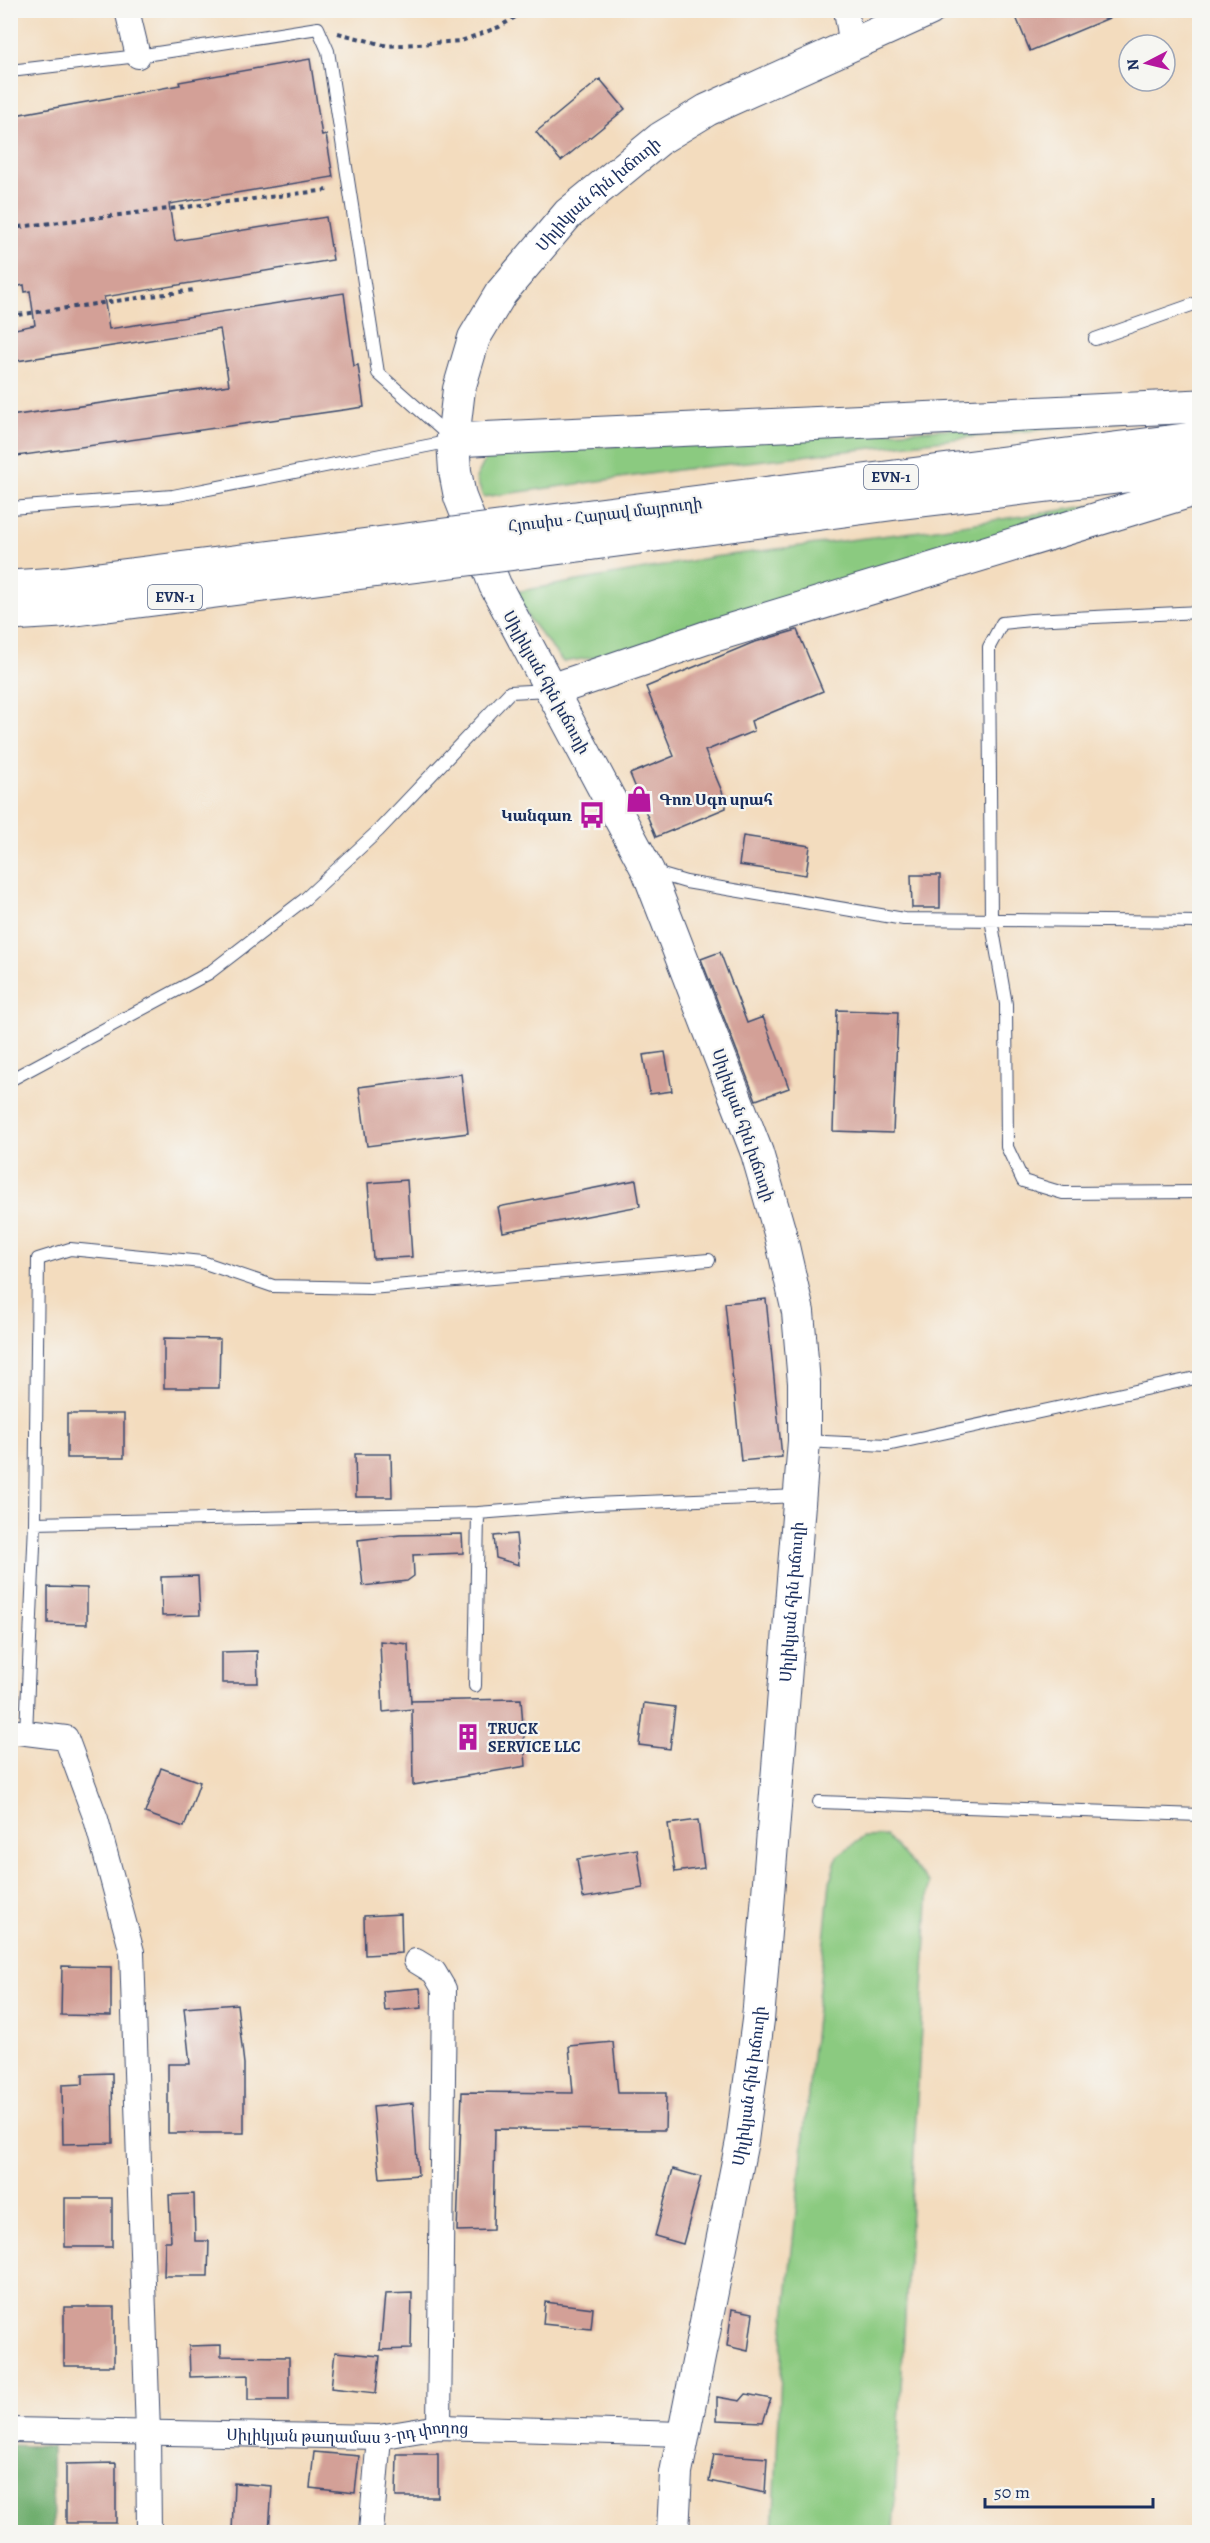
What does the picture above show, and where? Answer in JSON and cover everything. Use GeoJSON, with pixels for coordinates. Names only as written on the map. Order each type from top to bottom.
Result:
{"type":"FeatureCollection","features":[{"type":"Feature","properties":{"kind":"highway"},"geometry":{"type":"LineString","coordinates":[[453,441],[1200,406]]}},
{"type":"Feature","properties":{"kind":"highway","name":"Հյուսիս - Հարավ մայրուղի"},"geometry":{"type":"LineString","coordinates":[[10,614],[61,611],[293,568],[585,531],[1200,438]]}},
{"type":"Feature","properties":{"kind":"highway","name":"Հյուսիս - Հարավ մայրուղի"},"geometry":{"type":"LineString","coordinates":[[585,531],[897,503],[1200,467]]}},
{"type":"Feature","properties":{"kind":"highway"},"geometry":{"type":"LineString","coordinates":[[552,690],[705,638],[1200,488]]}},
{"type":"Feature","properties":{"kind":"highway","name":"Հյուսիս - Հարավ մայրուղի"},"geometry":{"type":"LineString","coordinates":[[10,587],[293,568]]}},
{"type":"Feature","properties":{"kind":"street"},"geometry":{"type":"LineString","coordinates":[[126,10],[138,56]]}},
{"type":"Feature","properties":{"kind":"street"},"geometry":{"type":"LineString","coordinates":[[846,10],[852,46]]}},
{"type":"Feature","properties":{"kind":"street","name":"Սիլիկյան հին խճուղի"},"geometry":{"type":"LineString","coordinates":[[673,2532],[676,2473],[742,2141],[756,2031],[801,1496],[804,1383],[798,1312],[780,1233],[757,1153],[648,871],[495,585],[460,497],[453,441],[459,389],[474,338],[501,293],[568,214],[661,138],[706,110],[929,10]]}},
{"type":"Feature","properties":{"kind":"street"},"geometry":{"type":"LineString","coordinates":[[18,1732],[66,1738],[96,1819],[132,1952],[148,2433],[149,2532]]}},
{"type":"Feature","properties":{"kind":"street"},"geometry":{"type":"LineString","coordinates":[[416,1961],[434,1972],[444,1989],[440,2427]]}},
{"type":"Feature","properties":{"kind":"street","name":"Սիլիկյան թաղամաս 3-րդ փողոց"},"geometry":{"type":"LineString","coordinates":[[10,2430],[379,2437],[440,2427],[683,2434]]}},
{"type":"Feature","properties":{"kind":"street"},"geometry":{"type":"LineString","coordinates":[[370,2532],[379,2437]]}},
{"type":"Feature","properties":{"kind":"lane"},"geometry":{"type":"LineString","coordinates":[[10,71],[138,56],[318,28],[328,51],[378,373],[453,441]]}},
{"type":"Feature","properties":{"kind":"lane"},"geometry":{"type":"LineString","coordinates":[[1095,339],[1200,302]]}},
{"type":"Feature","properties":{"kind":"lane"},"geometry":{"type":"LineString","coordinates":[[10,508],[173,496],[453,441]]}},
{"type":"Feature","properties":{"kind":"lane"},"geometry":{"type":"LineString","coordinates":[[1200,612],[1002,623],[989,647],[991,918],[1006,1004],[1006,1147],[1023,1181],[1064,1193],[1200,1192]]}},
{"type":"Feature","properties":{"kind":"lane"},"geometry":{"type":"LineString","coordinates":[[10,1080],[209,973],[305,899],[369,839],[510,692],[552,690]]}},
{"type":"Feature","properties":{"kind":"lane"},"geometry":{"type":"LineString","coordinates":[[648,871],[686,882],[904,919],[991,918],[1200,922]]}},
{"type":"Feature","properties":{"kind":"lane"},"geometry":{"type":"LineString","coordinates":[[18,1732],[35,1523],[38,1259],[70,1249],[202,1262],[273,1286],[370,1288],[710,1260]]}},
{"type":"Feature","properties":{"kind":"lane"},"geometry":{"type":"LineString","coordinates":[[804,1441],[886,1445],[1200,1377]]}},
{"type":"Feature","properties":{"kind":"lane"},"geometry":{"type":"LineString","coordinates":[[35,1523],[478,1513],[593,1504],[801,1496]]}},
{"type":"Feature","properties":{"kind":"lane"},"geometry":{"type":"LineString","coordinates":[[475,1686],[478,1513]]}},
{"type":"Feature","properties":{"kind":"lane"},"geometry":{"type":"LineString","coordinates":[[819,1802],[1200,1815]]}},
{"type":"Feature","properties":{"kind":"path"},"geometry":{"type":"LineString","coordinates":[[318,28],[388,46],[450,42],[461,41],[499,27],[526,10]]}},
{"type":"Feature","properties":{"kind":"path"},"geometry":{"type":"LineString","coordinates":[[10,228],[328,190]]}},
{"type":"Feature","properties":{"kind":"path"},"geometry":{"type":"LineString","coordinates":[[10,316],[194,290]]}},
{"type":"Feature","properties":{"kind":"green space"},"geometry":{"type":"Polygon","coordinates":[[[1124,420],[685,469],[483,497],[476,478],[489,452],[1124,420]]]}},
{"type":"Feature","properties":{"kind":"green space"},"geometry":{"type":"Polygon","coordinates":[[[1102,504],[610,655],[563,662],[529,619],[515,592],[713,557],[929,530],[1102,504]]]}},
{"type":"Feature","properties":{"kind":"green space"},"geometry":{"type":"Polygon","coordinates":[[[886,1836],[929,1883],[893,2532],[773,2532],[783,2337],[830,1882],[837,1856],[863,1837],[886,1836]]]}},
{"type":"Feature","properties":{"kind":"green space"},"geometry":{"type":"Polygon","coordinates":[[[11,2445],[52,2447],[53,2532],[11,2532],[11,2445]]]}},
{"type":"Feature","properties":{"kind":"building"},"geometry":{"type":"Polygon","coordinates":[[[1032,10],[1126,11],[1030,51],[1016,17],[1032,10]]]}},
{"type":"Feature","properties":{"kind":"building"},"geometry":{"type":"Polygon","coordinates":[[[310,59],[322,136],[326,135],[333,177],[169,204],[175,241],[326,217],[333,260],[104,297],[109,329],[344,293],[354,366],[358,365],[364,407],[10,457],[10,416],[229,385],[220,329],[10,362],[10,330],[35,325],[30,291],[25,292],[24,285],[10,288],[10,116],[180,85],[179,82],[310,59]]]}},
{"type":"Feature","properties":{"kind":"building"},"geometry":{"type":"Polygon","coordinates":[[[600,79],[625,109],[561,161],[536,132],[600,79]]]}},
{"type":"Feature","properties":{"kind":"building"},"geometry":{"type":"Polygon","coordinates":[[[797,630],[823,691],[751,721],[754,731],[705,751],[726,801],[726,808],[656,837],[630,774],[674,756],[646,687],[752,643],[797,630]]]}},
{"type":"Feature","properties":{"kind":"building"},"geometry":{"type":"Polygon","coordinates":[[[743,836],[810,846],[806,875],[739,865],[743,836]]]}},
{"type":"Feature","properties":{"kind":"building"},"geometry":{"type":"Polygon","coordinates":[[[911,875],[940,875],[940,908],[912,908],[911,875]]]}},
{"type":"Feature","properties":{"kind":"building"},"geometry":{"type":"Polygon","coordinates":[[[720,952],[747,1023],[763,1017],[789,1088],[756,1100],[701,959],[720,952]]]}},
{"type":"Feature","properties":{"kind":"building"},"geometry":{"type":"Polygon","coordinates":[[[837,1010],[898,1012],[893,1133],[833,1131],[837,1010]]]}},
{"type":"Feature","properties":{"kind":"building"},"geometry":{"type":"Polygon","coordinates":[[[665,1052],[672,1091],[650,1094],[643,1055],[665,1052]]]}},
{"type":"Feature","properties":{"kind":"building"},"geometry":{"type":"Polygon","coordinates":[[[461,1074],[468,1133],[367,1146],[359,1087],[461,1074]]]}},
{"type":"Feature","properties":{"kind":"building"},"geometry":{"type":"Polygon","coordinates":[[[407,1180],[412,1257],[373,1259],[368,1183],[407,1180]]]}},
{"type":"Feature","properties":{"kind":"building"},"geometry":{"type":"Polygon","coordinates":[[[636,1180],[640,1206],[503,1232],[498,1207],[636,1180]]]}},
{"type":"Feature","properties":{"kind":"building"},"geometry":{"type":"Polygon","coordinates":[[[766,1299],[782,1457],[741,1461],[725,1303],[766,1299]]]}},
{"type":"Feature","properties":{"kind":"building"},"geometry":{"type":"Polygon","coordinates":[[[164,1338],[220,1339],[219,1388],[164,1388],[164,1338]]]}},
{"type":"Feature","properties":{"kind":"building"},"geometry":{"type":"Polygon","coordinates":[[[67,1414],[124,1414],[124,1458],[67,1458],[67,1414]]]}},
{"type":"Feature","properties":{"kind":"building"},"geometry":{"type":"Polygon","coordinates":[[[355,1454],[391,1454],[392,1497],[356,1497],[355,1454]]]}},
{"type":"Feature","properties":{"kind":"building"},"geometry":{"type":"Polygon","coordinates":[[[462,1534],[463,1553],[413,1555],[414,1576],[407,1581],[363,1586],[358,1540],[400,1535],[462,1534]]]}},
{"type":"Feature","properties":{"kind":"building"},"geometry":{"type":"Polygon","coordinates":[[[516,1534],[519,1565],[496,1558],[494,1536],[516,1534]]]}},
{"type":"Feature","properties":{"kind":"building"},"geometry":{"type":"Polygon","coordinates":[[[198,1576],[200,1615],[162,1616],[161,1577],[198,1576]]]}},
{"type":"Feature","properties":{"kind":"building"},"geometry":{"type":"Polygon","coordinates":[[[48,1587],[87,1588],[87,1624],[48,1623],[48,1587]]]}},
{"type":"Feature","properties":{"kind":"building","name":"TRUCK SERVICE LLC"},"geometry":{"type":"Polygon","coordinates":[[[380,1641],[408,1644],[411,1704],[411,1701],[521,1699],[526,1766],[413,1785],[412,1709],[383,1712],[380,1641]]]}},
{"type":"Feature","properties":{"kind":"building"},"geometry":{"type":"Polygon","coordinates":[[[257,1651],[258,1683],[222,1683],[222,1652],[257,1651]]]}},
{"type":"Feature","properties":{"kind":"building"},"geometry":{"type":"Polygon","coordinates":[[[644,1703],[675,1707],[670,1749],[639,1745],[644,1703]]]}},
{"type":"Feature","properties":{"kind":"building"},"geometry":{"type":"Polygon","coordinates":[[[161,1768],[200,1782],[184,1827],[145,1813],[161,1768]]]}},
{"type":"Feature","properties":{"kind":"building"},"geometry":{"type":"Polygon","coordinates":[[[698,1820],[704,1868],[675,1872],[668,1824],[698,1820]]]}},
{"type":"Feature","properties":{"kind":"building"},"geometry":{"type":"Polygon","coordinates":[[[637,1849],[643,1888],[583,1898],[577,1859],[637,1849]]]}},
{"type":"Feature","properties":{"kind":"building"},"geometry":{"type":"Polygon","coordinates":[[[401,1914],[402,1953],[365,1955],[364,1916],[401,1914]]]}},
{"type":"Feature","properties":{"kind":"building"},"geometry":{"type":"Polygon","coordinates":[[[62,1966],[111,1967],[111,2016],[61,2015],[62,1966]]]}},
{"type":"Feature","properties":{"kind":"building"},"geometry":{"type":"Polygon","coordinates":[[[420,1988],[422,2008],[385,2011],[383,1991],[420,1988]]]}},
{"type":"Feature","properties":{"kind":"building"},"geometry":{"type":"Polygon","coordinates":[[[237,2004],[244,2064],[244,2133],[168,2133],[168,2064],[190,2064],[184,2008],[237,2004]]]}},
{"type":"Feature","properties":{"kind":"building"},"geometry":{"type":"Polygon","coordinates":[[[613,2042],[618,2093],[666,2093],[665,2130],[495,2129],[493,2230],[457,2231],[462,2092],[573,2093],[569,2046],[613,2042]]]}},
{"type":"Feature","properties":{"kind":"building"},"geometry":{"type":"Polygon","coordinates":[[[112,2073],[113,2143],[63,2144],[62,2085],[83,2084],[83,2074],[112,2073]]]}},
{"type":"Feature","properties":{"kind":"building"},"geometry":{"type":"Polygon","coordinates":[[[413,2103],[418,2175],[380,2178],[373,2107],[413,2103]]]}},
{"type":"Feature","properties":{"kind":"building"},"geometry":{"type":"Polygon","coordinates":[[[673,2169],[701,2177],[683,2244],[655,2236],[673,2169]]]}},
{"type":"Feature","properties":{"kind":"building"},"geometry":{"type":"Polygon","coordinates":[[[194,2194],[195,2241],[209,2241],[208,2276],[164,2276],[165,2241],[171,2241],[169,2195],[194,2194]]]}},
{"type":"Feature","properties":{"kind":"building"},"geometry":{"type":"Polygon","coordinates":[[[65,2198],[112,2198],[112,2247],[65,2247],[65,2198]]]}},
{"type":"Feature","properties":{"kind":"building"},"geometry":{"type":"Polygon","coordinates":[[[412,2293],[411,2349],[380,2350],[385,2294],[412,2293]]]}},
{"type":"Feature","properties":{"kind":"building"},"geometry":{"type":"Polygon","coordinates":[[[545,2302],[593,2308],[591,2329],[543,2324],[545,2302]]]}},
{"type":"Feature","properties":{"kind":"building"},"geometry":{"type":"Polygon","coordinates":[[[64,2307],[114,2307],[114,2366],[64,2366],[64,2307]]]}},
{"type":"Feature","properties":{"kind":"building"},"geometry":{"type":"Polygon","coordinates":[[[732,2309],[753,2313],[748,2351],[727,2346],[732,2309]]]}},
{"type":"Feature","properties":{"kind":"building"},"geometry":{"type":"Polygon","coordinates":[[[221,2345],[221,2356],[289,2357],[289,2400],[248,2400],[248,2375],[190,2377],[189,2346],[221,2345]]]}},
{"type":"Feature","properties":{"kind":"building"},"geometry":{"type":"Polygon","coordinates":[[[335,2352],[380,2356],[376,2393],[331,2388],[335,2352]]]}},
{"type":"Feature","properties":{"kind":"building"},"geometry":{"type":"Polygon","coordinates":[[[746,2394],[771,2399],[763,2422],[717,2420],[717,2397],[740,2401],[746,2394]]]}},
{"type":"Feature","properties":{"kind":"building"},"geometry":{"type":"Polygon","coordinates":[[[314,2452],[359,2456],[355,2493],[310,2488],[314,2452]]]}},
{"type":"Feature","properties":{"kind":"building"},"geometry":{"type":"Polygon","coordinates":[[[397,2454],[438,2454],[438,2497],[396,2497],[397,2454]]]}},
{"type":"Feature","properties":{"kind":"building"},"geometry":{"type":"Polygon","coordinates":[[[714,2454],[767,2458],[765,2493],[709,2481],[714,2454]]]}},
{"type":"Feature","properties":{"kind":"building"},"geometry":{"type":"Polygon","coordinates":[[[116,2463],[116,2523],[66,2523],[66,2464],[116,2463]]]}},
{"type":"Feature","properties":{"kind":"building"},"geometry":{"type":"Polygon","coordinates":[[[234,2483],[272,2486],[269,2532],[232,2532],[234,2483]]]}},
{"type":"Feature","properties":{"kind":"place","name":"Գոռ Սգո սրահ"},"geometry":{"type":"Point","coordinates":[639,799]}},
{"type":"Feature","properties":{"kind":"place","name":"Կանգառ"},"geometry":{"type":"Point","coordinates":[592,815]}},
{"type":"Feature","properties":{"kind":"place","name":"TRUCK SERVICE LLC"},"geometry":{"type":"Point","coordinates":[468,1737]}}]}
